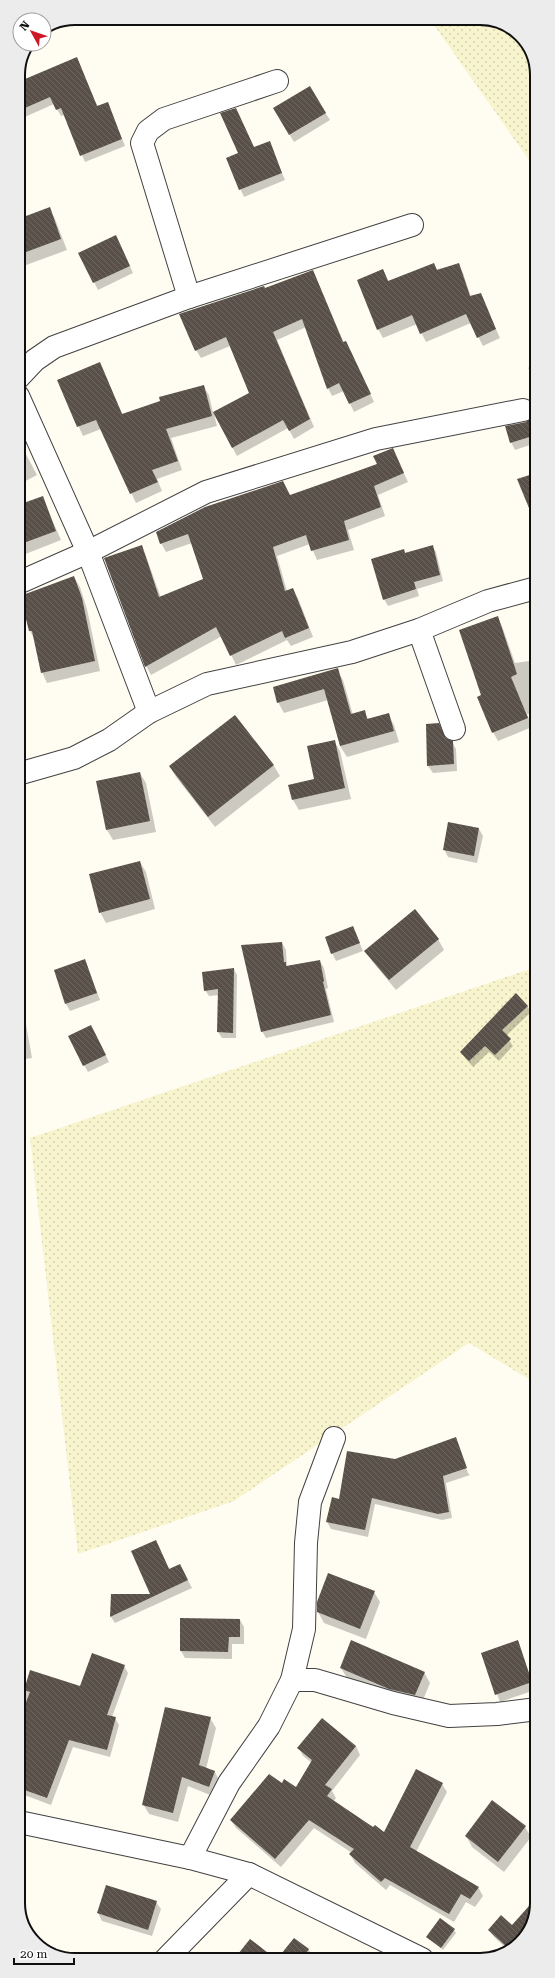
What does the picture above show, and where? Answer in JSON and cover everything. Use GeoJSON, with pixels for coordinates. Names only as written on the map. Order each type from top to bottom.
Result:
{"type":"FeatureCollection","features":[{"type":"Feature","properties":{"kind":"street"},"geometry":{"type":"LineString","coordinates":[[188,297],[142,144],[148,131],[164,119],[277,81]]}},
{"type":"Feature","properties":{"kind":"street"},"geometry":{"type":"LineString","coordinates":[[25,371],[35,360],[54,347],[188,297],[412,225]]}},
{"type":"Feature","properties":{"kind":"street"},"geometry":{"type":"LineString","coordinates":[[25,580],[88,552],[206,492],[376,439],[523,410]]}},
{"type":"Feature","properties":{"kind":"street"},"geometry":{"type":"LineString","coordinates":[[25,412],[88,552],[149,712]]}},
{"type":"Feature","properties":{"kind":"street"},"geometry":{"type":"LineString","coordinates":[[25,772],[74,758],[109,740],[149,712],[207,684],[352,652],[419,630],[488,601],[530,590]]}},
{"type":"Feature","properties":{"kind":"street"},"geometry":{"type":"LineString","coordinates":[[419,630],[454,729]]}},
{"type":"Feature","properties":{"kind":"street"},"geometry":{"type":"LineString","coordinates":[[190,1858],[229,1783],[269,1726],[292,1680],[304,1629],[306,1542],[310,1502],[334,1438]]}},
{"type":"Feature","properties":{"kind":"street"},"geometry":{"type":"LineString","coordinates":[[292,1680],[316,1680],[393,1703],[449,1716],[530,1711]]}},
{"type":"Feature","properties":{"kind":"street"},"geometry":{"type":"LineString","coordinates":[[25,1823],[190,1858],[249,1874],[410,1953]]}},
{"type":"Feature","properties":{"kind":"street"},"geometry":{"type":"LineString","coordinates":[[172,1953],[249,1874]]}},
{"type":"Feature","properties":{"kind":"shaded area"},"geometry":{"type":"Polygon","coordinates":[[[434,25],[483,25],[493,27],[508,34],[520,45],[526,56],[530,76],[530,161],[434,25]]]}},
{"type":"Feature","properties":{"kind":"shaded area"},"geometry":{"type":"Polygon","coordinates":[[[530,969],[530,1380],[469,1343],[234,1501],[78,1554],[30,1138],[530,969]]]}},
{"type":"Feature","properties":{"kind":"building"},"geometry":{"type":"Polygon","coordinates":[[[77,57],[97,106],[108,102],[122,139],[80,156],[61,108],[56,110],[50,97],[25,108],[25,79],[77,57]]]}},
{"type":"Feature","properties":{"kind":"building"},"geometry":{"type":"Polygon","coordinates":[[[310,86],[326,113],[289,135],[273,108],[310,86]]]}},
{"type":"Feature","properties":{"kind":"building"},"geometry":{"type":"Polygon","coordinates":[[[236,108],[254,147],[270,141],[282,173],[239,190],[226,158],[238,153],[220,113],[236,108]]]}},
{"type":"Feature","properties":{"kind":"building"},"geometry":{"type":"Polygon","coordinates":[[[50,207],[61,239],[25,252],[25,216],[50,207]]]}},
{"type":"Feature","properties":{"kind":"building"},"geometry":{"type":"Polygon","coordinates":[[[116,235],[130,266],[93,283],[78,253],[116,235]]]}},
{"type":"Feature","properties":{"kind":"building"},"geometry":{"type":"Polygon","coordinates":[[[434,263],[437,270],[459,263],[470,296],[481,293],[496,329],[477,338],[466,314],[420,334],[412,315],[377,330],[357,280],[383,269],[388,281],[434,263]]]}},
{"type":"Feature","properties":{"kind":"building"},"geometry":{"type":"Polygon","coordinates":[[[313,270],[343,342],[346,341],[371,394],[349,404],[339,383],[327,389],[302,319],[273,332],[310,419],[289,431],[283,420],[232,448],[213,412],[249,393],[226,337],[195,351],[179,314],[264,286],[265,288],[313,270]]]}},
{"type":"Feature","properties":{"kind":"building"},"geometry":{"type":"Polygon","coordinates":[[[100,362],[122,414],[160,401],[159,397],[204,385],[212,416],[166,429],[178,461],[152,470],[158,482],[130,494],[96,420],[77,427],[57,380],[100,362]]]}},
{"type":"Feature","properties":{"kind":"building"},"geometry":{"type":"Polygon","coordinates":[[[530,419],[530,437],[510,443],[505,426],[526,422],[530,419]]]}},
{"type":"Feature","properties":{"kind":"building"},"geometry":{"type":"Polygon","coordinates":[[[393,448],[404,473],[374,486],[381,507],[344,521],[349,540],[311,551],[306,535],[273,547],[285,591],[293,588],[309,628],[285,638],[282,631],[230,656],[216,627],[145,667],[104,558],[142,545],[159,597],[203,579],[188,534],[160,544],[156,532],[205,507],[283,481],[290,495],[341,477],[377,464],[373,456],[393,448]]]}},
{"type":"Feature","properties":{"kind":"building"},"geometry":{"type":"Polygon","coordinates":[[[530,475],[530,510],[517,479],[530,475]]]}},
{"type":"Feature","properties":{"kind":"building"},"geometry":{"type":"Polygon","coordinates":[[[43,496],[56,531],[25,542],[25,502],[43,496]]]}},
{"type":"Feature","properties":{"kind":"building"},"geometry":{"type":"Polygon","coordinates":[[[433,545],[440,575],[414,582],[416,589],[383,600],[371,559],[404,549],[405,553],[433,545]]]}},
{"type":"Feature","properties":{"kind":"building"},"geometry":{"type":"Polygon","coordinates":[[[74,576],[82,598],[95,661],[41,673],[32,631],[29,631],[25,615],[25,594],[74,576]]]}},
{"type":"Feature","properties":{"kind":"building"},"geometry":{"type":"Polygon","coordinates":[[[498,616],[517,674],[511,677],[528,718],[492,733],[477,697],[481,695],[459,630],[498,616]]]}},
{"type":"Feature","properties":{"kind":"building"},"geometry":{"type":"Polygon","coordinates":[[[338,668],[351,714],[365,710],[367,719],[389,713],[394,731],[340,746],[324,689],[277,703],[273,687],[338,668]]]}},
{"type":"Feature","properties":{"kind":"building"},"geometry":{"type":"Polygon","coordinates":[[[235,715],[274,765],[208,817],[169,766],[235,715]]]}},
{"type":"Feature","properties":{"kind":"building"},"geometry":{"type":"Polygon","coordinates":[[[439,723],[446,738],[453,741],[454,764],[427,766],[426,724],[439,723]]]}},
{"type":"Feature","properties":{"kind":"building"},"geometry":{"type":"Polygon","coordinates":[[[335,740],[345,788],[292,800],[288,785],[314,779],[307,746],[335,740]]]}},
{"type":"Feature","properties":{"kind":"building"},"geometry":{"type":"Polygon","coordinates":[[[140,772],[150,821],[106,830],[96,781],[140,772]]]}},
{"type":"Feature","properties":{"kind":"building"},"geometry":{"type":"Polygon","coordinates":[[[448,822],[479,828],[474,856],[443,850],[448,822]]]}},
{"type":"Feature","properties":{"kind":"building"},"geometry":{"type":"Polygon","coordinates":[[[140,861],[150,899],[99,913],[89,874],[140,861]]]}},
{"type":"Feature","properties":{"kind":"building"},"geometry":{"type":"Polygon","coordinates":[[[415,909],[439,939],[389,980],[364,951],[415,909]]]}},
{"type":"Feature","properties":{"kind":"building"},"geometry":{"type":"Polygon","coordinates":[[[353,926],[360,943],[331,954],[325,937],[353,926]]]}},
{"type":"Feature","properties":{"kind":"building"},"geometry":{"type":"Polygon","coordinates":[[[282,942],[284,962],[286,962],[286,966],[320,960],[323,982],[331,1015],[261,1032],[241,945],[282,942]]]}},
{"type":"Feature","properties":{"kind":"building"},"geometry":{"type":"Polygon","coordinates":[[[85,959],[97,993],[65,1004],[54,970],[85,959]]]}},
{"type":"Feature","properties":{"kind":"building"},"geometry":{"type":"Polygon","coordinates":[[[234,968],[233,1033],[217,1032],[218,989],[204,991],[202,972],[234,968]]]}},
{"type":"Feature","properties":{"kind":"building"},"geometry":{"type":"Polygon","coordinates":[[[516,993],[528,1006],[502,1030],[511,1039],[495,1055],[485,1046],[469,1061],[460,1052],[516,993]]]}},
{"type":"Feature","properties":{"kind":"building"},"geometry":{"type":"Polygon","coordinates":[[[91,1025],[106,1055],[83,1066],[68,1036],[91,1025]]]}},
{"type":"Feature","properties":{"kind":"building"},"geometry":{"type":"Polygon","coordinates":[[[456,1437],[467,1468],[443,1476],[449,1512],[438,1514],[372,1498],[365,1530],[326,1522],[332,1497],[339,1499],[347,1451],[395,1459],[456,1437]]]}},
{"type":"Feature","properties":{"kind":"building"},"geometry":{"type":"Polygon","coordinates":[[[156,1540],[169,1569],[180,1564],[188,1580],[110,1617],[111,1594],[150,1594],[131,1551],[156,1540]]]}},
{"type":"Feature","properties":{"kind":"building"},"geometry":{"type":"Polygon","coordinates":[[[328,1573],[375,1591],[360,1629],[317,1612],[317,1602],[328,1573]]]}},
{"type":"Feature","properties":{"kind":"building"},"geometry":{"type":"Polygon","coordinates":[[[180,1618],[240,1619],[240,1637],[229,1637],[228,1652],[180,1651],[180,1618]]]}},
{"type":"Feature","properties":{"kind":"building"},"geometry":{"type":"Polygon","coordinates":[[[351,1640],[425,1672],[415,1695],[389,1689],[340,1668],[351,1640]]]}},
{"type":"Feature","properties":{"kind":"building"},"geometry":{"type":"Polygon","coordinates":[[[518,1640],[530,1676],[530,1683],[495,1695],[481,1653],[518,1640]]]}},
{"type":"Feature","properties":{"kind":"building"},"geometry":{"type":"Polygon","coordinates":[[[92,1653],[125,1665],[107,1715],[116,1717],[107,1750],[69,1740],[47,1798],[25,1790],[25,1705],[30,1692],[25,1690],[25,1687],[30,1670],[80,1686],[92,1653]]]}},
{"type":"Feature","properties":{"kind":"building"},"geometry":{"type":"Polygon","coordinates":[[[165,1707],[211,1717],[199,1765],[215,1771],[209,1787],[182,1777],[173,1813],[142,1805],[165,1707]]]}},
{"type":"Feature","properties":{"kind":"building"},"geometry":{"type":"Polygon","coordinates":[[[322,1718],[356,1746],[325,1785],[332,1789],[327,1796],[373,1827],[375,1825],[384,1832],[416,1769],[443,1783],[410,1847],[479,1887],[470,1899],[461,1894],[449,1914],[385,1878],[381,1882],[349,1854],[354,1849],[309,1820],[275,1859],[230,1820],[269,1774],[282,1783],[284,1779],[296,1787],[312,1760],[297,1748],[322,1718]]]}},
{"type":"Feature","properties":{"kind":"building"},"geometry":{"type":"Polygon","coordinates":[[[492,1800],[526,1826],[498,1862],[465,1836],[492,1800]]]}},
{"type":"Feature","properties":{"kind":"building"},"geometry":{"type":"Polygon","coordinates":[[[106,1885],[157,1901],[148,1930],[97,1913],[106,1885]]]}},
{"type":"Feature","properties":{"kind":"building"},"geometry":{"type":"Polygon","coordinates":[[[530,1905],[527,1919],[520,1933],[505,1946],[488,1930],[501,1915],[512,1925],[530,1905]]]}},
{"type":"Feature","properties":{"kind":"building"},"geometry":{"type":"Polygon","coordinates":[[[440,1918],[455,1929],[441,1948],[426,1937],[440,1918]]]}},
{"type":"Feature","properties":{"kind":"building"},"geometry":{"type":"Polygon","coordinates":[[[294,1938],[309,1949],[306,1953],[282,1953],[294,1938]]]}},
{"type":"Feature","properties":{"kind":"building"},"geometry":{"type":"Polygon","coordinates":[[[250,1939],[268,1953],[239,1953],[250,1939]]]}}]}
